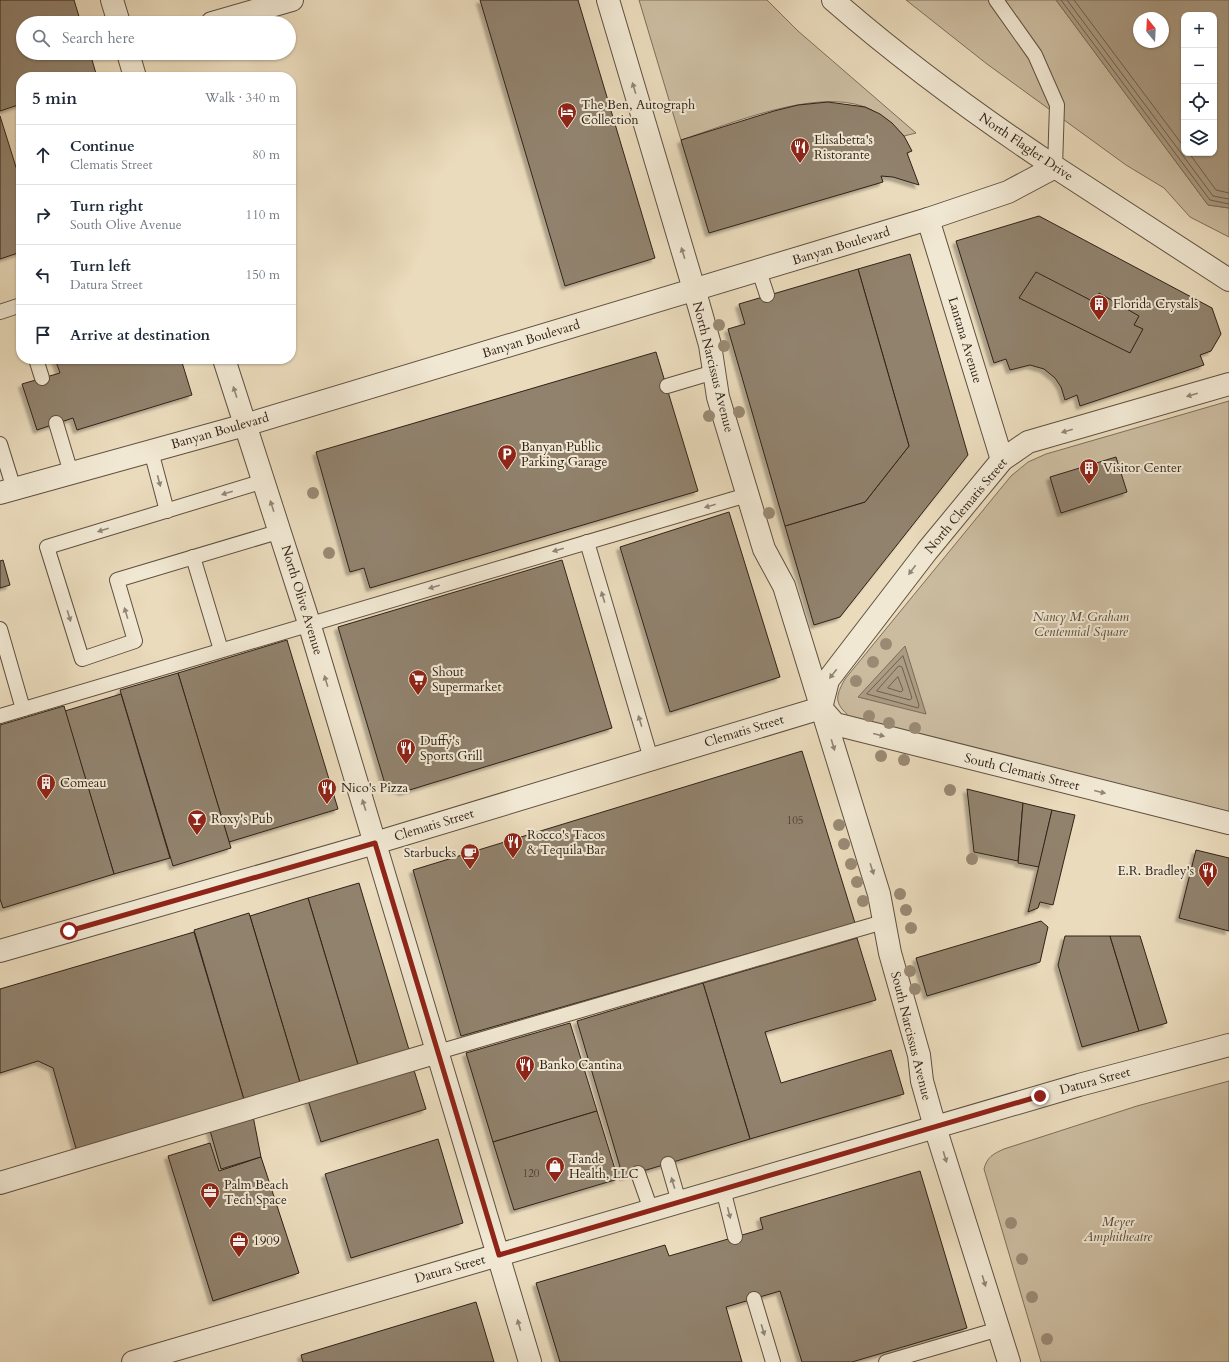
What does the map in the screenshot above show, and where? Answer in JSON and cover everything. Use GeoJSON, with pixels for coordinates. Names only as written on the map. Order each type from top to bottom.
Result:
{"type":"FeatureCollection","features":[{"type":"Feature","properties":{"kind":"street"},"geometry":{"type":"LineString","coordinates":[[112,0],[117,16]]}},
{"type":"Feature","properties":{"kind":"street"},"geometry":{"type":"LineString","coordinates":[[236,16],[292,0]]}},
{"type":"Feature","properties":{"kind":"street","name":"North Narcissus Avenue"},"geometry":{"type":"LineString","coordinates":[[608,0],[710,345],[718,397],[747,495],[764,549],[784,586],[821,708]]}},
{"type":"Feature","properties":{"kind":"street","name":"North Flagler Drive"},"geometry":{"type":"LineString","coordinates":[[833,0],[874,36],[1001,131],[1229,280]]}},
{"type":"Feature","properties":{"kind":"street"},"geometry":{"type":"LineString","coordinates":[[130,60],[134,72]]}},
{"type":"Feature","properties":{"kind":"street","name":"Banyan Boulevard"},"geometry":{"type":"LineString","coordinates":[[7,491],[246,425],[928,219],[1008,192],[1055,167]]}},
{"type":"Feature","properties":{"kind":"street","name":"Lantana Avenue"},"geometry":{"type":"LineString","coordinates":[[928,219],[1002,460]]}},
{"type":"Feature","properties":{"kind":"street","name":"North Olive Avenue"},"geometry":{"type":"LineString","coordinates":[[226,364],[281,531],[530,1362]]}},
{"type":"Feature","properties":{"kind":"street","name":"North Clematis Street"},"geometry":{"type":"LineString","coordinates":[[821,708],[828,680],[927,551],[1002,460],[1028,442],[1229,384]]}},
{"type":"Feature","properties":{"kind":"street","name":"Clematis Street"},"geometry":{"type":"LineString","coordinates":[[0,951],[375,843],[821,708]]}},
{"type":"Feature","properties":{"kind":"street","name":"South Clematis Street"},"geometry":{"type":"LineString","coordinates":[[821,708],[836,724],[1229,823]]}},
{"type":"Feature","properties":{"kind":"street","name":"South Narcissus Avenue"},"geometry":{"type":"LineString","coordinates":[[821,708],[879,894],[890,953],[919,1055],[922,1081],[935,1127],[1009,1362]]}},
{"type":"Feature","properties":{"kind":"street","name":"Datura Street"},"geometry":{"type":"LineString","coordinates":[[133,1362],[1079,1085],[1229,1045]]}},
{"type":"Feature","properties":{"kind":"street"},"geometry":{"type":"LineString","coordinates":[[0,1183],[438,1052]]}},
{"type":"Feature","properties":{"kind":"lane"},"geometry":{"type":"LineString","coordinates":[[996,0],[1036,56],[1057,105],[1055,167]]}},
{"type":"Feature","properties":{"kind":"lane"},"geometry":{"type":"LineString","coordinates":[[759,271],[767,295]]}},
{"type":"Feature","properties":{"kind":"lane"},"geometry":{"type":"LineString","coordinates":[[0,312],[16,308]]}},
{"type":"Feature","properties":{"kind":"lane"},"geometry":{"type":"LineString","coordinates":[[38,364],[42,378]]}},
{"type":"Feature","properties":{"kind":"lane"},"geometry":{"type":"LineString","coordinates":[[667,386],[714,372]]}},
{"type":"Feature","properties":{"kind":"lane"},"geometry":{"type":"LineString","coordinates":[[56,424],[71,473]]}},
{"type":"Feature","properties":{"kind":"lane"},"geometry":{"type":"LineString","coordinates":[[0,444],[7,491]]}},
{"type":"Feature","properties":{"kind":"lane"},"geometry":{"type":"LineString","coordinates":[[151,451],[167,511]]}},
{"type":"Feature","properties":{"kind":"lane"},"geometry":{"type":"LineString","coordinates":[[264,481],[47,547],[82,659],[135,641],[116,580],[281,531]]}},
{"type":"Feature","properties":{"kind":"lane"},"geometry":{"type":"LineString","coordinates":[[0,716],[309,623],[747,495]]}},
{"type":"Feature","properties":{"kind":"lane"},"geometry":{"type":"LineString","coordinates":[[587,542],[651,759]]}},
{"type":"Feature","properties":{"kind":"lane"},"geometry":{"type":"LineString","coordinates":[[193,557],[221,650]]}},
{"type":"Feature","properties":{"kind":"lane"},"geometry":{"type":"LineString","coordinates":[[1,635],[23,709]]}},
{"type":"Feature","properties":{"kind":"lane"},"geometry":{"type":"LineString","coordinates":[[438,1052],[883,922]]}},
{"type":"Feature","properties":{"kind":"lane"},"geometry":{"type":"LineString","coordinates":[[668,1164],[679,1202]]}},
{"type":"Feature","properties":{"kind":"lane"},"geometry":{"type":"LineString","coordinates":[[638,1173],[652,1210]]}},
{"type":"Feature","properties":{"kind":"lane"},"geometry":{"type":"LineString","coordinates":[[723,1189],[735,1237]]}},
{"type":"Feature","properties":{"kind":"lane"},"geometry":{"type":"LineString","coordinates":[[754,1299],[773,1362]]}},
{"type":"Feature","properties":{"kind":"lane"},"geometry":{"type":"LineString","coordinates":[[886,1362],[999,1329]]}},
{"type":"Feature","properties":{"kind":"green space"},"geometry":{"type":"Polygon","coordinates":[[[639,0],[767,0],[798,31],[916,133],[904,136],[886,119],[865,107],[845,102],[822,102],[773,110],[681,140],[639,0]]]}},
{"type":"Feature","properties":{"kind":"green space"},"geometry":{"type":"Polygon","coordinates":[[[906,0],[1056,0],[1208,205],[1229,208],[1229,237],[1190,217],[1164,188],[1126,165],[987,64],[906,0]]]}},
{"type":"Feature","properties":{"kind":"green space","name":"Nancy M. Graham Centennial Square"},"geometry":{"type":"Polygon","coordinates":[[[1229,401],[1229,814],[850,717],[841,708],[838,695],[845,679],[1011,476],[1028,462],[1046,454],[1229,401]]]}},
{"type":"Feature","properties":{"kind":"green space","name":"Meyer Amphitheatre"},"geometry":{"type":"Polygon","coordinates":[[[1229,1081],[1229,1362],[1041,1362],[984,1169],[989,1159],[994,1154],[1004,1149],[1137,1106],[1229,1081]]]}},
{"type":"Feature","properties":{"kind":"water"},"geometry":{"type":"Polygon","coordinates":[[[1056,0],[1229,0],[1229,208],[1208,205],[1056,0]]]}},
{"type":"Feature","properties":{"kind":"water"},"geometry":{"type":"Polygon","coordinates":[[[905,646],[926,714],[858,697],[905,646]]]}},
{"type":"Feature","properties":{"kind":"building"},"geometry":{"type":"Polygon","coordinates":[[[0,0],[74,0],[79,16],[16,16],[16,60],[92,60],[96,72],[16,72],[16,106],[0,111],[0,0]]]}},
{"type":"Feature","properties":{"kind":"building","name":"The Ben, Autograph Collection"},"geometry":{"type":"Polygon","coordinates":[[[480,0],[578,0],[655,258],[565,286],[480,0]]]}},
{"type":"Feature","properties":{"kind":"building","name":"Elisabetta's Ristorante"},"geometry":{"type":"Polygon","coordinates":[[[828,102],[865,107],[880,114],[892,123],[904,136],[912,151],[907,153],[919,185],[893,177],[881,176],[883,182],[709,233],[681,140],[774,111],[798,105],[828,102]]]}},
{"type":"Feature","properties":{"kind":"building"},"geometry":{"type":"Polygon","coordinates":[[[0,116],[16,167],[16,254],[0,259],[0,116]]]}},
{"type":"Feature","properties":{"kind":"building","name":"Florida Crystals"},"geometry":{"type":"Polygon","coordinates":[[[1039,216],[1212,308],[1221,334],[1211,351],[1200,355],[1204,365],[1080,406],[1077,395],[1065,400],[1061,387],[1055,378],[1044,369],[1030,365],[1010,370],[1006,359],[994,363],[956,241],[1039,216]]]}},
{"type":"Feature","properties":{"kind":"building"},"geometry":{"type":"Polygon","coordinates":[[[910,254],[968,455],[840,617],[814,625],[785,526],[865,502],[909,446],[858,269],[910,254]]]}},
{"type":"Feature","properties":{"kind":"building"},"geometry":{"type":"Polygon","coordinates":[[[858,269],[909,446],[865,502],[785,526],[728,329],[745,324],[739,304],[858,269]]]}},
{"type":"Feature","properties":{"kind":"building"},"geometry":{"type":"Polygon","coordinates":[[[1036,272],[1096,303],[1099,293],[1139,316],[1134,325],[1143,329],[1130,353],[1019,298],[1036,272]]]}},
{"type":"Feature","properties":{"kind":"building","name":"Banyan Public Parking Garage"},"geometry":{"type":"Polygon","coordinates":[[[656,352],[698,491],[370,588],[364,568],[350,572],[316,452],[656,352]]]}},
{"type":"Feature","properties":{"kind":"building"},"geometry":{"type":"Polygon","coordinates":[[[57,364],[183,364],[192,395],[77,430],[73,418],[37,430],[22,384],[60,373],[57,364]]]}},
{"type":"Feature","properties":{"kind":"building","name":"Visitor Center"},"geometry":{"type":"Polygon","coordinates":[[[1116,457],[1127,492],[1061,513],[1050,477],[1116,457]]]}},
{"type":"Feature","properties":{"kind":"building"},"geometry":{"type":"Polygon","coordinates":[[[729,512],[780,677],[670,712],[620,547],[729,512]]]}},
{"type":"Feature","properties":{"kind":"building"},"geometry":{"type":"Polygon","coordinates":[[[3,560],[10,585],[0,588],[0,561],[3,560]]]}},
{"type":"Feature","properties":{"kind":"building"},"geometry":{"type":"Polygon","coordinates":[[[562,560],[612,728],[403,792],[385,784],[338,627],[562,560]]]}},
{"type":"Feature","properties":{"kind":"building"},"geometry":{"type":"Polygon","coordinates":[[[287,640],[338,809],[229,842],[178,673],[287,640]]]}},
{"type":"Feature","properties":{"kind":"building"},"geometry":{"type":"Polygon","coordinates":[[[178,673],[231,848],[173,866],[120,690],[178,673]]]}},
{"type":"Feature","properties":{"kind":"building"},"geometry":{"type":"Polygon","coordinates":[[[121,694],[170,858],[114,874],[65,711],[121,694]]]}},
{"type":"Feature","properties":{"kind":"building","name":"Comeau"},"geometry":{"type":"Polygon","coordinates":[[[64,706],[114,874],[3,908],[0,899],[0,725],[64,706]]]}},
{"type":"Feature","properties":{"kind":"building"},"geometry":{"type":"Polygon","coordinates":[[[802,751],[855,923],[461,1036],[413,870],[802,751]]]}},
{"type":"Feature","properties":{"kind":"building"},"geometry":{"type":"Polygon","coordinates":[[[967,789],[1023,803],[1018,861],[974,852],[967,789]]]}},
{"type":"Feature","properties":{"kind":"building"},"geometry":{"type":"Polygon","coordinates":[[[1023,803],[1052,810],[1039,867],[1018,863],[1023,803]]]}},
{"type":"Feature","properties":{"kind":"building"},"geometry":{"type":"Polygon","coordinates":[[[1052,810],[1075,815],[1053,905],[1040,902],[1038,908],[1028,912],[1052,810]]]}},
{"type":"Feature","properties":{"kind":"building","name":"E.R. Bradley's"},"geometry":{"type":"Polygon","coordinates":[[[1196,850],[1229,858],[1229,931],[1179,918],[1196,850]]]}},
{"type":"Feature","properties":{"kind":"building"},"geometry":{"type":"Polygon","coordinates":[[[359,883],[410,1053],[359,1068],[308,898],[359,883]]]}},
{"type":"Feature","properties":{"kind":"building"},"geometry":{"type":"Polygon","coordinates":[[[308,898],[359,1068],[301,1086],[250,916],[308,898]]]}},
{"type":"Feature","properties":{"kind":"building"},"geometry":{"type":"Polygon","coordinates":[[[249,913],[301,1086],[245,1103],[194,930],[249,913]]]}},
{"type":"Feature","properties":{"kind":"building"},"geometry":{"type":"Polygon","coordinates":[[[1041,921],[1048,927],[1040,962],[927,996],[916,958],[1041,921]]]}},
{"type":"Feature","properties":{"kind":"building"},"geometry":{"type":"Polygon","coordinates":[[[194,932],[245,1103],[77,1152],[53,1068],[38,1061],[0,1073],[0,989],[194,932]]]}},
{"type":"Feature","properties":{"kind":"building"},"geometry":{"type":"Polygon","coordinates":[[[1065,936],[1110,936],[1139,1031],[1082,1047],[1058,965],[1065,936]]]}},
{"type":"Feature","properties":{"kind":"building"},"geometry":{"type":"Polygon","coordinates":[[[1110,936],[1140,936],[1167,1023],[1139,1031],[1110,936]]]}},
{"type":"Feature","properties":{"kind":"building"},"geometry":{"type":"Polygon","coordinates":[[[857,938],[876,1000],[765,1032],[781,1083],[891,1050],[904,1094],[750,1139],[703,983],[857,938]]]}},
{"type":"Feature","properties":{"kind":"building"},"geometry":{"type":"Polygon","coordinates":[[[703,983],[750,1139],[623,1177],[577,1021],[703,983]]]}},
{"type":"Feature","properties":{"kind":"building"},"geometry":{"type":"Polygon","coordinates":[[[570,1023],[597,1111],[493,1142],[466,1053],[570,1023]]]}},
{"type":"Feature","properties":{"kind":"building"},"geometry":{"type":"Polygon","coordinates":[[[413,1067],[426,1109],[321,1142],[308,1100],[413,1067]]]}},
{"type":"Feature","properties":{"kind":"building"},"geometry":{"type":"Polygon","coordinates":[[[597,1111],[618,1179],[514,1210],[493,1142],[597,1111]]]}},
{"type":"Feature","properties":{"kind":"building"},"geometry":{"type":"Polygon","coordinates":[[[253,1116],[261,1157],[221,1169],[209,1127],[253,1116]]]}},
{"type":"Feature","properties":{"kind":"building"},"geometry":{"type":"Polygon","coordinates":[[[438,1139],[463,1223],[351,1258],[325,1174],[438,1139]]]}},
{"type":"Feature","properties":{"kind":"building"},"geometry":{"type":"Polygon","coordinates":[[[210,1143],[219,1171],[261,1157],[299,1273],[213,1301],[168,1156],[210,1143]]]}},
{"type":"Feature","properties":{"kind":"building"},"geometry":{"type":"Polygon","coordinates":[[[920,1171],[967,1328],[852,1362],[802,1362],[780,1291],[726,1307],[742,1362],[560,1362],[536,1283],[665,1245],[669,1256],[763,1229],[760,1218],[920,1171]]]}},
{"type":"Feature","properties":{"kind":"building"},"geometry":{"type":"Polygon","coordinates":[[[476,1302],[494,1362],[303,1362],[301,1355],[476,1302]]]}},
{"type":"Feature","properties":{"kind":"place","name":"The Ben, Autograph Collection"},"geometry":{"type":"Point","coordinates":[567,129]}},
{"type":"Feature","properties":{"kind":"place","name":"Elisabetta's Ristorante"},"geometry":{"type":"Point","coordinates":[800,164]}},
{"type":"Feature","properties":{"kind":"place","name":"Florida Crystals"},"geometry":{"type":"Point","coordinates":[1099,321]}},
{"type":"Feature","properties":{"kind":"place","name":"Banyan Public Parking Garage"},"geometry":{"type":"Point","coordinates":[507,471]}},
{"type":"Feature","properties":{"kind":"place","name":"Visitor Center"},"geometry":{"type":"Point","coordinates":[1089,485]}},
{"type":"Feature","properties":{"kind":"place","name":"Shout Supermarket"},"geometry":{"type":"Point","coordinates":[418,696]}},
{"type":"Feature","properties":{"kind":"place","name":"Duffy's Sports Grill"},"geometry":{"type":"Point","coordinates":[406,765]}},
{"type":"Feature","properties":{"kind":"place","name":"Comeau"},"geometry":{"type":"Point","coordinates":[46,800]}},
{"type":"Feature","properties":{"kind":"place","name":"Nico's Pizza"},"geometry":{"type":"Point","coordinates":[327,805]}},
{"type":"Feature","properties":{"kind":"place","name":"Roxy's Pub"},"geometry":{"type":"Point","coordinates":[197,836]}},
{"type":"Feature","properties":{"kind":"place","name":"Rocco's Tacos & Tequila Bar"},"geometry":{"type":"Point","coordinates":[513,859]}},
{"type":"Feature","properties":{"kind":"place","name":"Starbucks"},"geometry":{"type":"Point","coordinates":[470,870]}},
{"type":"Feature","properties":{"kind":"place","name":"E.R. Bradley's"},"geometry":{"type":"Point","coordinates":[1208,888]}},
{"type":"Feature","properties":{"kind":"place","name":"Banko Cantina"},"geometry":{"type":"Point","coordinates":[525,1082]}},
{"type":"Feature","properties":{"kind":"place","name":"Tande Health, LLC"},"geometry":{"type":"Point","coordinates":[555,1183]}},
{"type":"Feature","properties":{"kind":"place","name":"Palm Beach Tech Space"},"geometry":{"type":"Point","coordinates":[210,1209]}},
{"type":"Feature","properties":{"kind":"place","name":"1909"},"geometry":{"type":"Point","coordinates":[239,1258]}},
{"type":"Feature","properties":{"kind":"route"},"geometry":{"type":"LineString","coordinates":[[69,931],[375,843],[499,1255],[1040,1096]]}}]}
